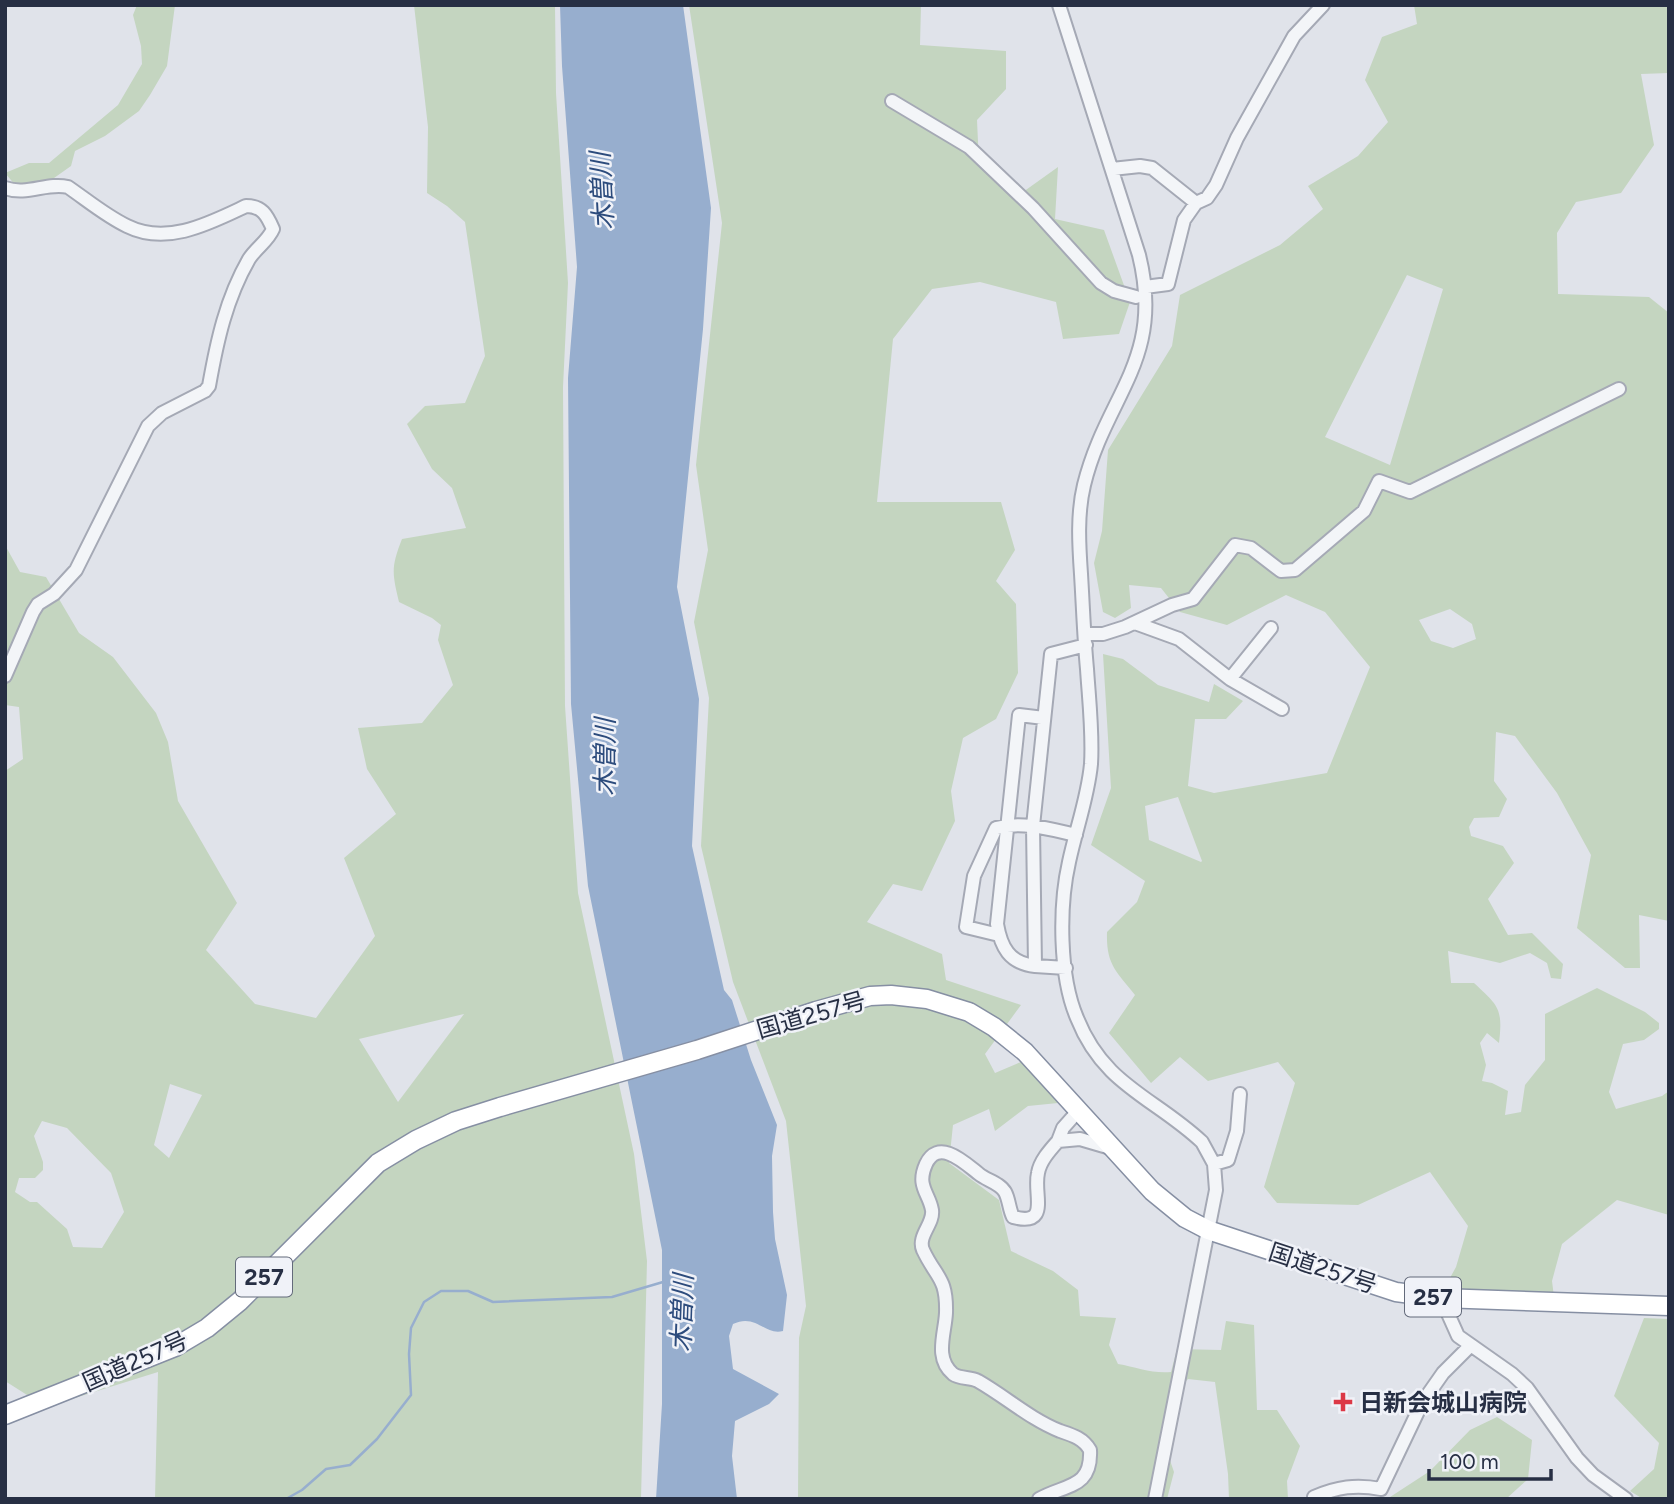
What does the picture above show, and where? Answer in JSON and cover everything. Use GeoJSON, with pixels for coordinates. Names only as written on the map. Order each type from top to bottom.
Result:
{"type":"FeatureCollection","features":[{"type":"Feature","properties":{"kind":"highway","name":"国道257号"},"geometry":{"type":"LineString","coordinates":[[5,1415],[164,1351],[207,1328],[240,1301],[378,1163],[416,1140],[456,1121],[500,1107],[870,996],[891,995],[927,999],[969,1012],[1007,1036],[1164,1202],[1185,1218],[1208,1230],[1396,1292],[1441,1298],[1669,1306]]}},
{"type":"Feature","properties":{"kind":"street"},"geometry":{"type":"LineString","coordinates":[[1059,5],[1139,255],[1140,292],[1146,323],[1127,384],[1094,452],[1083,490],[1079,530],[1091,764],[1064,895],[1066,968],[1076,1018],[1102,1062],[1119,1080],[1192,1133],[1210,1153],[1214,1164],[1216,1190],[1155,1499]]}},
{"type":"Feature","properties":{"kind":"street"},"geometry":{"type":"LineString","coordinates":[[892,101],[969,147],[1033,208],[1101,283],[1114,291],[1140,292],[1168,284],[1184,220],[1196,203],[1207,198],[1216,185],[1237,138],[1294,37],[1323,5]]}},
{"type":"Feature","properties":{"kind":"street"},"geometry":{"type":"LineString","coordinates":[[1112,169],[1140,166],[1152,168],[1196,203]]}},
{"type":"Feature","properties":{"kind":"street"},"geometry":{"type":"LineString","coordinates":[[5,188],[24,192],[58,185],[68,187],[127,226],[145,232],[194,230],[246,206],[262,210],[274,229],[249,260],[232,295],[220,326],[209,386],[205,391],[162,412],[148,426],[76,570],[54,594],[38,604],[5,676]]}},
{"type":"Feature","properties":{"kind":"street"},"geometry":{"type":"LineString","coordinates":[[1035,966],[1033,826],[1051,654],[1193,599],[1235,545],[1251,548],[1282,571],[1296,570],[1364,510],[1379,481],[1410,492],[1619,389]]}},
{"type":"Feature","properties":{"kind":"street"},"geometry":{"type":"LineString","coordinates":[[1135,623],[1179,639],[1230,679],[1282,709]]}},
{"type":"Feature","properties":{"kind":"street"},"geometry":{"type":"LineString","coordinates":[[1230,679],[1270,628]]}},
{"type":"Feature","properties":{"kind":"street"},"geometry":{"type":"LineString","coordinates":[[1044,718],[1019,715],[997,924],[1006,952],[1021,964],[1066,968]]}},
{"type":"Feature","properties":{"kind":"street"},"geometry":{"type":"LineString","coordinates":[[999,935],[966,927],[974,876],[996,828],[1008,825],[1033,826],[1076,835]]}},
{"type":"Feature","properties":{"kind":"street"},"geometry":{"type":"LineString","coordinates":[[1214,1164],[1228,1160],[1237,1131],[1240,1094]]}},
{"type":"Feature","properties":{"kind":"street"},"geometry":{"type":"LineString","coordinates":[[1039,1499],[1080,1483],[1089,1467],[1090,1450],[1080,1439],[1026,1413],[976,1380],[957,1376],[944,1362],[942,1342],[946,1312],[945,1293],[939,1274],[922,1248],[932,1209],[922,1189],[925,1167],[929,1160],[935,1155],[952,1154],[962,1158],[979,1174],[1001,1187],[1006,1193],[1013,1217],[1028,1219],[1034,1216],[1039,1208],[1038,1173],[1063,1128],[1079,1110]]}},
{"type":"Feature","properties":{"kind":"street"},"geometry":{"type":"LineString","coordinates":[[1058,1141],[1080,1139],[1114,1149]]}},
{"type":"Feature","properties":{"kind":"street"},"geometry":{"type":"LineString","coordinates":[[1441,1298],[1458,1336],[1512,1374],[1527,1388],[1577,1458],[1593,1475],[1626,1499]]}},
{"type":"Feature","properties":{"kind":"street"},"geometry":{"type":"LineString","coordinates":[[1314,1497],[1334,1488],[1359,1485],[1381,1489],[1422,1403],[1443,1373],[1470,1346]]}},
{"type":"Feature","properties":{"kind":"green space"},"geometry":{"type":"Polygon","coordinates":[[[137,5],[175,5],[167,66],[150,95],[139,111],[105,136],[75,151],[71,166],[47,183],[16,186],[5,173],[29,163],[49,163],[118,105],[142,64],[141,46],[133,15],[137,5]]]}},
{"type":"Feature","properties":{"kind":"green space"},"geometry":{"type":"Polygon","coordinates":[[[414,5],[555,5],[556,93],[568,283],[563,387],[565,706],[578,893],[634,1154],[647,1261],[641,1499],[155,1499],[158,1372],[46,1407],[5,1381],[5,771],[23,759],[19,707],[5,705],[5,545],[20,572],[46,577],[79,633],[113,657],[156,713],[168,742],[178,801],[237,903],[206,950],[255,1004],[316,1018],[375,936],[344,858],[396,814],[367,769],[358,728],[422,723],[453,685],[438,640],[441,625],[399,602],[394,577],[394,564],[402,539],[466,528],[452,488],[432,469],[407,424],[425,406],[465,403],[485,356],[465,222],[427,193],[428,127],[414,5]],[[464,1014],[359,1039],[398,1102],[464,1014]],[[170,1084],[154,1145],[169,1158],[202,1095],[170,1084]],[[42,1121],[34,1136],[43,1170],[35,1178],[19,1178],[15,1192],[30,1202],[37,1202],[67,1229],[73,1247],[102,1248],[124,1212],[111,1173],[67,1128],[42,1121]]]}},
{"type":"Feature","properties":{"kind":"green space"},"geometry":{"type":"Polygon","coordinates":[[[689,5],[921,5],[920,45],[1006,51],[1006,89],[977,120],[979,164],[1016,197],[1058,167],[1055,219],[1104,230],[1130,302],[1119,334],[1063,339],[1056,302],[980,282],[932,289],[893,339],[877,502],[1001,502],[1015,550],[996,581],[1016,604],[1018,673],[996,719],[963,738],[951,791],[955,821],[922,891],[893,884],[867,922],[942,954],[946,980],[1021,1005],[985,1054],[995,1073],[1021,1062],[1058,1103],[1028,1106],[995,1131],[989,1109],[953,1125],[949,1163],[999,1200],[1011,1251],[1053,1271],[1078,1290],[1080,1316],[1116,1318],[1109,1345],[1118,1364],[1171,1372],[1177,1349],[1221,1350],[1226,1321],[1254,1325],[1257,1410],[1277,1410],[1300,1446],[1287,1481],[1288,1499],[1229,1499],[1215,1382],[1188,1379],[1170,1398],[1162,1437],[1174,1472],[1167,1499],[798,1499],[799,1338],[806,1306],[786,1121],[733,982],[701,846],[709,698],[694,622],[708,550],[696,465],[722,223],[689,5]]]}},
{"type":"Feature","properties":{"kind":"green space"},"geometry":{"type":"Polygon","coordinates":[[[1414,5],[1669,5],[1669,73],[1641,74],[1654,145],[1621,193],[1576,202],[1557,233],[1558,294],[1649,297],[1669,313],[1669,921],[1639,915],[1640,968],[1625,968],[1577,928],[1591,855],[1557,793],[1515,736],[1496,732],[1494,781],[1507,799],[1499,817],[1474,818],[1469,827],[1471,836],[1503,846],[1514,863],[1488,899],[1508,935],[1532,933],[1563,964],[1561,979],[1551,978],[1547,963],[1530,953],[1500,963],[1448,951],[1451,983],[1474,983],[1497,1009],[1500,1023],[1499,1043],[1487,1033],[1480,1043],[1486,1065],[1482,1081],[1508,1091],[1505,1115],[1521,1112],[1525,1085],[1545,1060],[1545,1014],[1597,988],[1645,1012],[1659,1023],[1659,1029],[1644,1040],[1623,1044],[1609,1092],[1616,1109],[1662,1096],[1669,1091],[1669,1215],[1617,1200],[1562,1244],[1552,1281],[1554,1297],[1496,1295],[1445,1287],[1456,1267],[1468,1226],[1430,1172],[1358,1205],[1277,1203],[1264,1187],[1295,1083],[1278,1062],[1208,1081],[1180,1057],[1151,1083],[1109,1033],[1135,995],[1110,960],[1107,932],[1137,902],[1145,881],[1091,845],[1111,788],[1103,654],[1123,659],[1158,685],[1209,702],[1214,684],[1243,701],[1226,719],[1195,719],[1188,786],[1214,793],[1327,773],[1370,667],[1325,612],[1286,595],[1227,625],[1180,612],[1161,588],[1129,585],[1131,608],[1115,618],[1103,612],[1094,563],[1102,531],[1108,450],[1172,346],[1180,295],[1280,245],[1323,209],[1308,186],[1358,156],[1388,122],[1365,80],[1382,37],[1417,24],[1414,5]],[[1407,275],[1325,437],[1390,465],[1443,289],[1407,275]],[[1450,609],[1419,620],[1431,641],[1453,648],[1476,639],[1472,624],[1450,609]],[[1178,797],[1145,806],[1149,840],[1202,861],[1178,797]]]}},
{"type":"Feature","properties":{"kind":"green space"},"geometry":{"type":"Polygon","coordinates":[[[1644,1318],[1669,1319],[1669,1499],[1643,1499],[1630,1491],[1654,1469],[1659,1443],[1614,1396],[1644,1318]]]}},
{"type":"Feature","properties":{"kind":"green space"},"geometry":{"type":"Polygon","coordinates":[[[1497,1417],[1532,1440],[1528,1479],[1506,1499],[1387,1499],[1430,1471],[1470,1430],[1497,1417]]]}},
{"type":"Feature","properties":{"kind":"water","name":"木曽川"},"geometry":{"type":"Polygon","coordinates":[[[560,5],[683,5],[711,208],[703,329],[677,587],[699,699],[692,846],[724,990],[732,1000],[751,1060],[777,1125],[772,1156],[773,1212],[775,1239],[787,1295],[783,1331],[777,1332],[741,1321],[733,1324],[729,1336],[733,1369],[779,1394],[769,1404],[735,1421],[732,1456],[737,1499],[656,1499],[662,1404],[662,1250],[588,886],[571,704],[568,378],[577,267],[560,5]]]}},
{"type":"Feature","properties":{"kind":"waterway","name":"木曽川"},"geometry":{"type":"LineString","coordinates":[[286,1499],[302,1490],[326,1469],[350,1465],[377,1439],[411,1395],[411,1328],[424,1302],[441,1291],[468,1291],[493,1302],[612,1297],[663,1282]]}},
{"type":"Feature","properties":{"kind":"place","name":"日新会城山病院"},"geometry":{"type":"Point","coordinates":[1343,1402]}}]}
